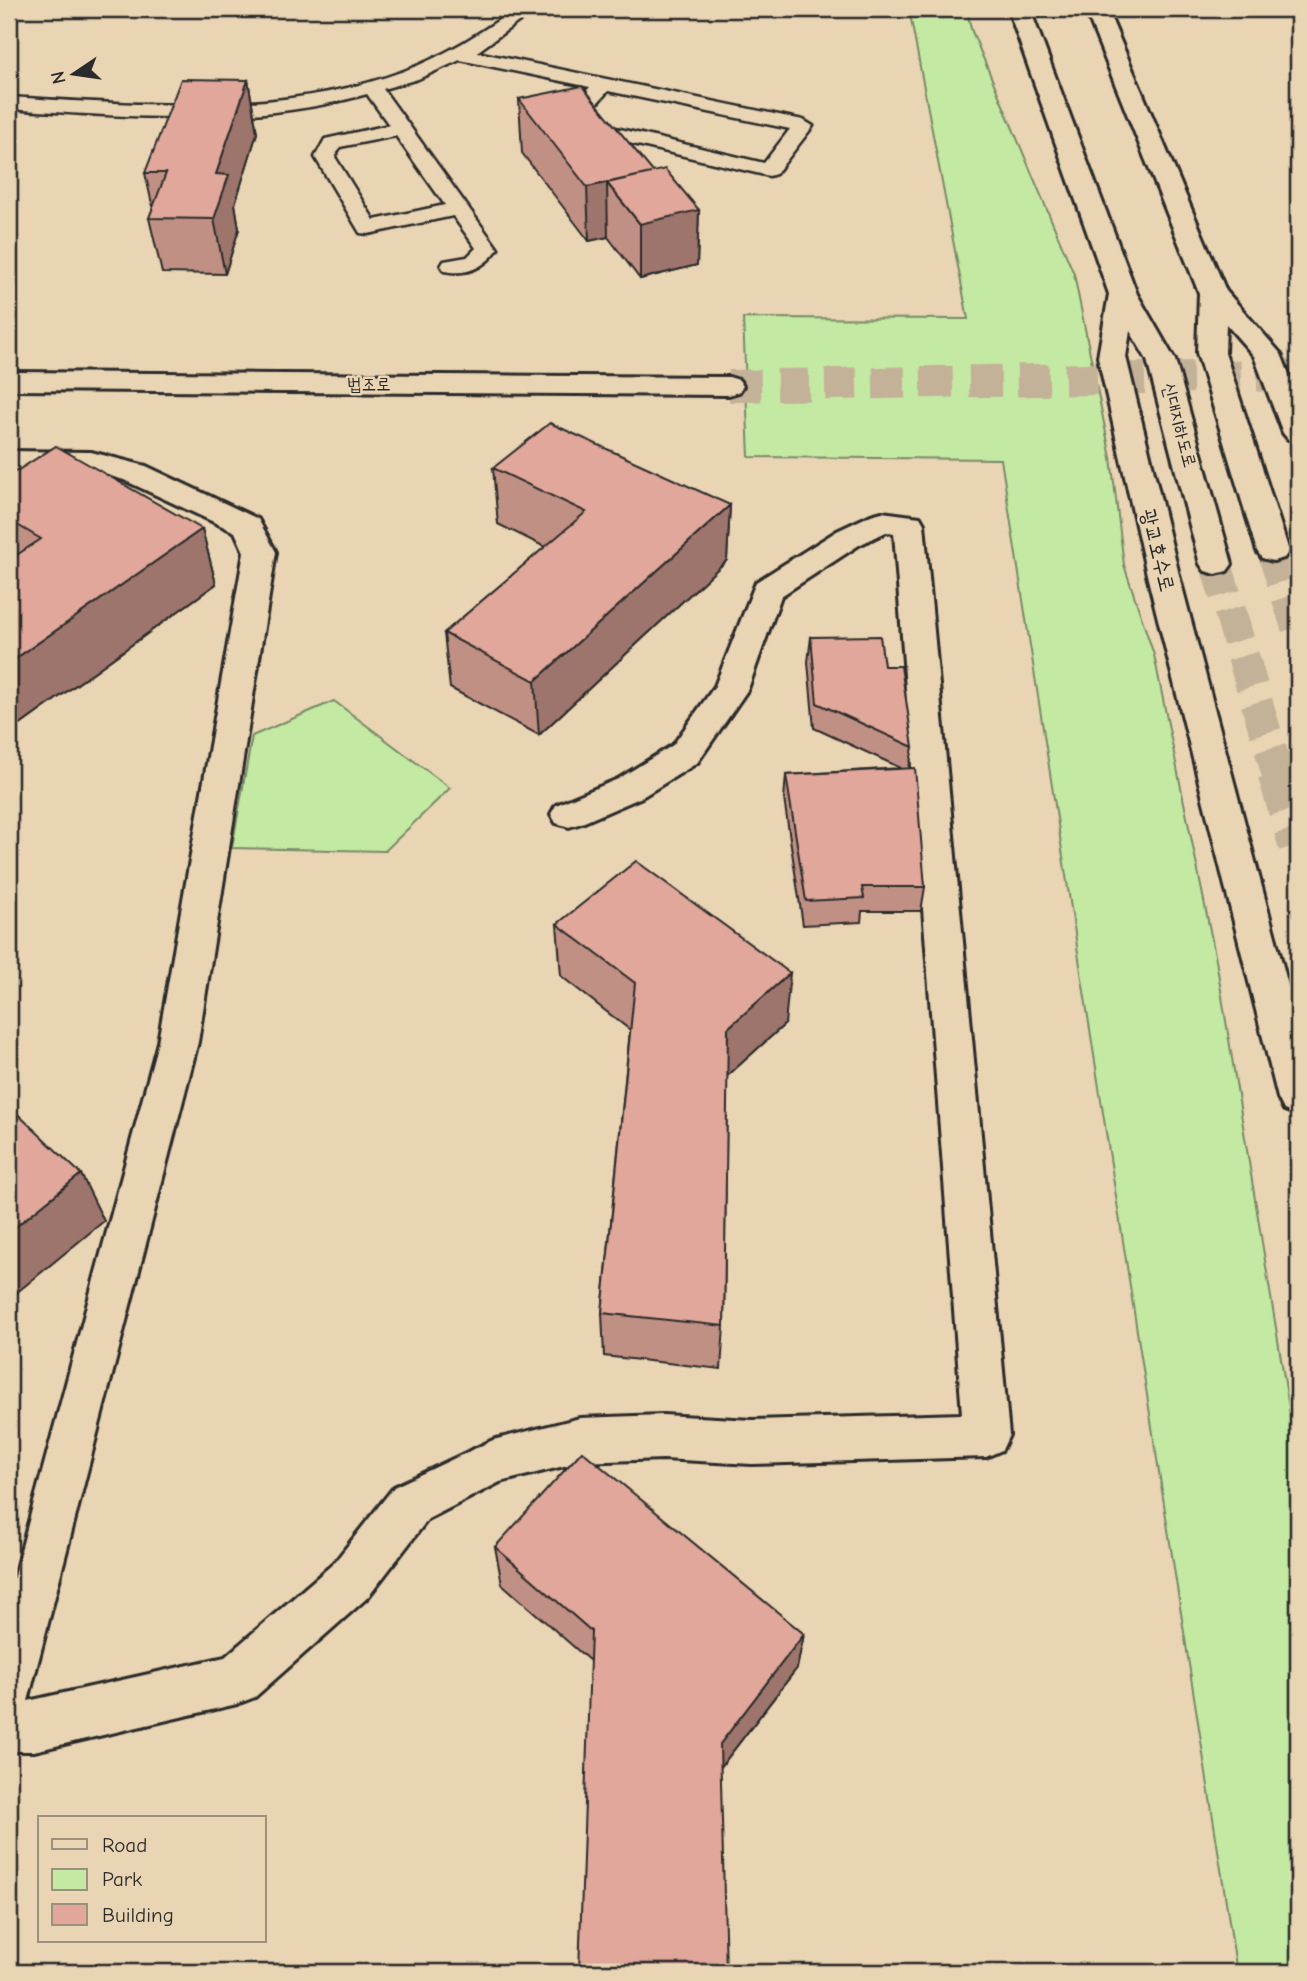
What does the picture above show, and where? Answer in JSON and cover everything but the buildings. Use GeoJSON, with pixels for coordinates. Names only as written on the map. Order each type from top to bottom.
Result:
{"type":"FeatureCollection","features":[{"type":"Feature","properties":{"kind":"main road","name":"광교호수로"},"geometry":{"type":"LineString","coordinates":[[1019,9],[1123,294],[1112,357],[1168,593],[1298,1098]]}},
{"type":"Feature","properties":{"kind":"main road"},"geometry":{"type":"LineString","coordinates":[[1096,9],[1213,293],[1267,354],[1298,433]]}},
{"type":"Feature","properties":{"kind":"main road"},"geometry":{"type":"LineString","coordinates":[[1213,293],[1211,353],[1273,551]]}},
{"type":"Feature","properties":{"kind":"main road","name":"신대지하도로"},"geometry":{"type":"LineString","coordinates":[[1123,294],[1161,360],[1216,564]]}},
{"type":"Feature","properties":{"kind":"main road","name":"법조로"},"geometry":{"type":"LineString","coordinates":[[9,381],[729,386]]}},
{"type":"Feature","properties":{"kind":"main road"},"geometry":{"type":"LineString","coordinates":[[9,460],[91,461],[135,473],[247,526],[260,552],[178,1042],[9,1686]]}},
{"type":"Feature","properties":{"kind":"main road"},"geometry":{"type":"LineString","coordinates":[[9,1726],[34,1726],[237,1679],[351,1580],[411,1503],[493,1462],[580,1440],[663,1437],[752,1442],[986,1435],[909,524],[882,522],[848,538],[768,590],[731,689],[685,754],[630,788],[569,814]]}},
{"type":"Feature","properties":{"kind":"lane"},"geometry":{"type":"LineString","coordinates":[[9,103],[200,110],[295,102],[371,86],[462,55],[504,28],[527,9]]}},
{"type":"Feature","properties":{"kind":"lane"},"geometry":{"type":"LineString","coordinates":[[462,55],[604,84],[803,126],[769,170],[568,124],[604,84]]}},
{"type":"Feature","properties":{"kind":"lane"},"geometry":{"type":"LineString","coordinates":[[371,86],[486,249],[474,263],[452,266]]}},
{"type":"Feature","properties":{"kind":"lane"},"geometry":{"type":"LineString","coordinates":[[401,129],[332,144],[325,157],[368,228],[458,208]]}},
{"type":"Feature","properties":{"kind":"green space"},"geometry":{"type":"Polygon","coordinates":[[[909,9],[967,9],[971,29],[1074,274],[1111,458],[1124,565],[1154,655],[1216,960],[1298,1463],[1298,1972],[1237,1972],[1001,459],[749,457],[743,318],[968,319],[909,9]]]}},
{"type":"Feature","properties":{"kind":"green space"},"geometry":{"type":"Polygon","coordinates":[[[334,701],[450,788],[385,851],[232,848],[252,736],[334,701]]]}},
{"type":"Feature","properties":{"kind":"tunnel"},"geometry":{"type":"LineString","coordinates":[[729,386],[1298,375]]}},
{"type":"Feature","properties":{"kind":"tunnel"},"geometry":{"type":"LineString","coordinates":[[1273,551],[1298,630]]}},
{"type":"Feature","properties":{"kind":"tunnel"},"geometry":{"type":"LineString","coordinates":[[1216,564],[1278,775]]}},
{"type":"Feature","properties":{"kind":"tunnel"},"geometry":{"type":"LineString","coordinates":[[1277,773],[1298,845]]}}]}
